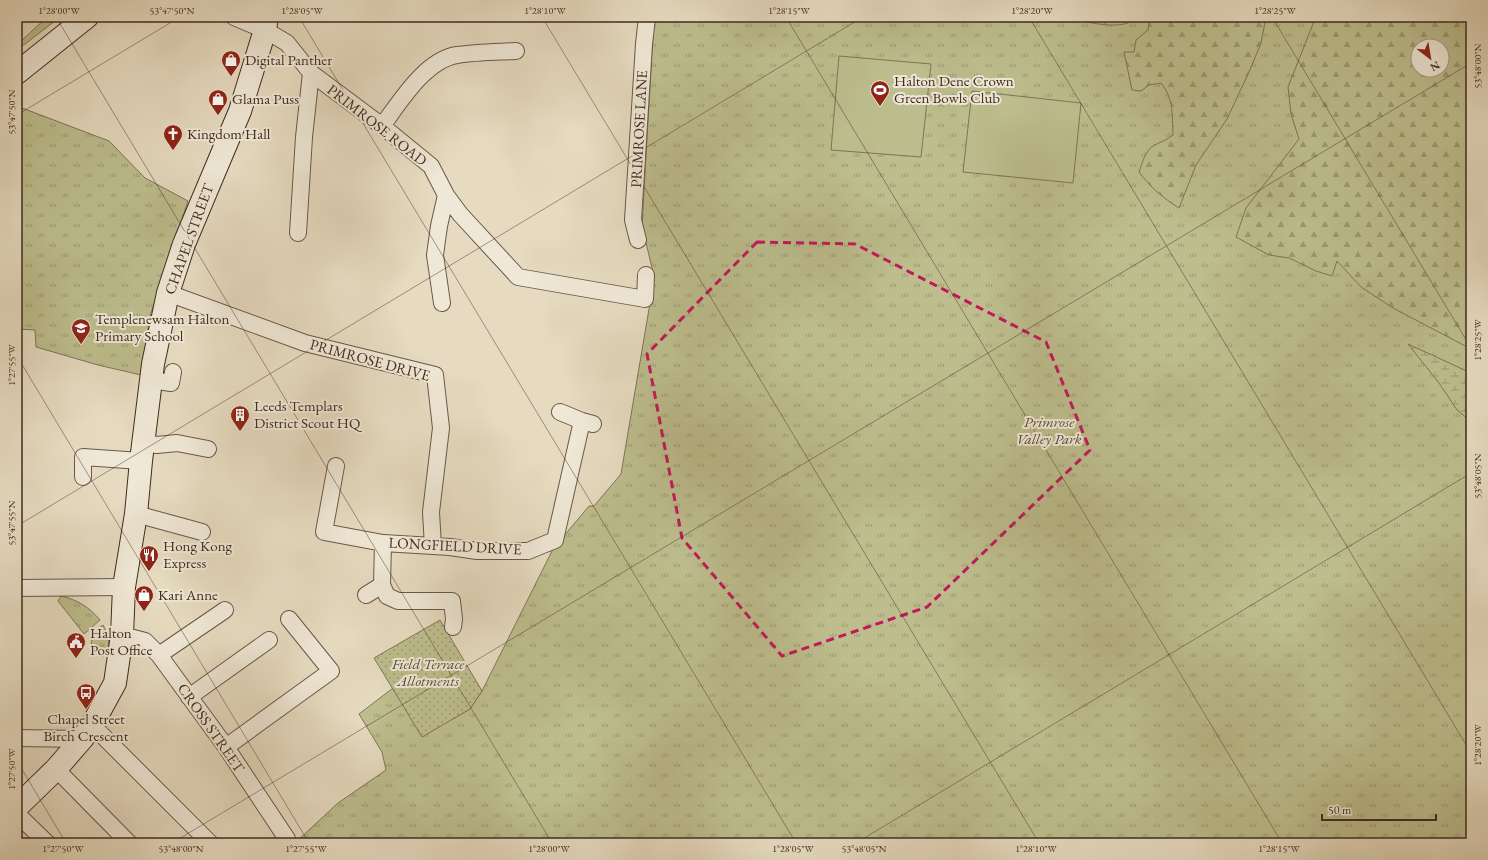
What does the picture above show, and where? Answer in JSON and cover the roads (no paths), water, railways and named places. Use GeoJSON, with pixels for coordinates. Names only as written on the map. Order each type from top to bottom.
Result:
{"type":"FeatureCollection","features":[{"type":"Feature","properties":{"kind":"street"},"geometry":{"type":"LineString","coordinates":[[17,73],[87,17]]}},
{"type":"Feature","properties":{"kind":"street","name":"PRIMROSE ROAD"},"geometry":{"type":"LineString","coordinates":[[234,17],[266,24],[287,42],[312,73],[382,126],[431,166],[446,195],[460,214],[518,277],[645,299],[646,275]]}},
{"type":"Feature","properties":{"kind":"street","name":"PRIMROSE LANE"},"geometry":{"type":"LineString","coordinates":[[638,240],[633,220],[647,17]]}},
{"type":"Feature","properties":{"kind":"street","name":"CHAPEL STREET"},"geometry":{"type":"LineString","coordinates":[[17,808],[56,769],[87,732],[115,683],[122,635],[124,587],[136,514],[153,364],[168,293],[184,244],[240,111],[266,24]]}},
{"type":"Feature","properties":{"kind":"street"},"geometry":{"type":"LineString","coordinates":[[382,126],[422,75],[442,61],[456,55],[516,51]]}},
{"type":"Feature","properties":{"kind":"street"},"geometry":{"type":"LineString","coordinates":[[298,233],[304,137],[312,73]]}},
{"type":"Feature","properties":{"kind":"street"},"geometry":{"type":"LineString","coordinates":[[442,303],[435,256],[439,226],[446,195]]}},
{"type":"Feature","properties":{"kind":"street","name":"PRIMROSE DRIVE"},"geometry":{"type":"LineString","coordinates":[[168,293],[305,343],[435,375],[441,428],[431,512],[433,546]]}},
{"type":"Feature","properties":{"kind":"street"},"geometry":{"type":"LineString","coordinates":[[151,380],[171,383],[173,372]]}},
{"type":"Feature","properties":{"kind":"street","name":"LONGFIELD DRIVE"},"geometry":{"type":"LineString","coordinates":[[336,466],[324,532],[383,543],[433,546],[477,551],[528,551],[555,540],[587,423],[560,412]]}},
{"type":"Feature","properties":{"kind":"street"},"geometry":{"type":"LineString","coordinates":[[83,477],[83,457],[142,452],[157,445],[177,443],[210,453]]}},
{"type":"Feature","properties":{"kind":"street"},"geometry":{"type":"LineString","coordinates":[[136,514],[202,532]]}},
{"type":"Feature","properties":{"kind":"street"},"geometry":{"type":"LineString","coordinates":[[383,543],[382,585],[387,596],[398,601],[452,601],[454,619],[453,627]]}},
{"type":"Feature","properties":{"kind":"street"},"geometry":{"type":"LineString","coordinates":[[366,594],[382,585]]}},
{"type":"Feature","properties":{"kind":"street"},"geometry":{"type":"LineString","coordinates":[[17,588],[124,587]]}},
{"type":"Feature","properties":{"kind":"street"},"geometry":{"type":"LineString","coordinates":[[159,655],[225,610]]}},
{"type":"Feature","properties":{"kind":"street"},"geometry":{"type":"LineString","coordinates":[[226,747],[331,671],[290,618]]}},
{"type":"Feature","properties":{"kind":"street","name":"CROSS STREET"},"geometry":{"type":"LineString","coordinates":[[122,635],[145,641],[159,655],[226,747],[287,839]]}},
{"type":"Feature","properties":{"kind":"street"},"geometry":{"type":"LineString","coordinates":[[189,697],[269,640]]}},
{"type":"Feature","properties":{"kind":"street"},"geometry":{"type":"LineString","coordinates":[[17,738],[87,732],[210,843]]}},
{"type":"Feature","properties":{"kind":"street"},"geometry":{"type":"LineString","coordinates":[[56,769],[130,843]]}},
{"type":"Feature","properties":{"kind":"street"},"geometry":{"type":"LineString","coordinates":[[17,814],[47,843]]}},
{"type":"Feature","properties":{"kind":"place","name":"Digital Panther"},"geometry":{"type":"Point","coordinates":[231,77]}},
{"type":"Feature","properties":{"kind":"place","name":"Halton Dene Crown Green Bowls Club"},"geometry":{"type":"Point","coordinates":[880,107]}},
{"type":"Feature","properties":{"kind":"place","name":"Glama Puss"},"geometry":{"type":"Point","coordinates":[218,116]}},
{"type":"Feature","properties":{"kind":"place","name":"Kingdom Hall"},"geometry":{"type":"Point","coordinates":[173,151]}},
{"type":"Feature","properties":{"kind":"place","name":"Templenewsam Halton Primary School"},"geometry":{"type":"Point","coordinates":[81,345]}},
{"type":"Feature","properties":{"kind":"place","name":"Leeds Templars District Scout HQ"},"geometry":{"type":"Point","coordinates":[240,432]}},
{"type":"Feature","properties":{"kind":"place","name":"Hong Kong Express"},"geometry":{"type":"Point","coordinates":[149,572]}},
{"type":"Feature","properties":{"kind":"place","name":"Kari Anne"},"geometry":{"type":"Point","coordinates":[144,612]}},
{"type":"Feature","properties":{"kind":"place","name":"Halton Post Office"},"geometry":{"type":"Point","coordinates":[76,659]}},
{"type":"Feature","properties":{"kind":"place","name":"Chapel Street Birch Crescent"},"geometry":{"type":"Point","coordinates":[86,710]}},
{"type":"Feature","properties":{"kind":"park label","name":"Primrose Valley Park"},"geometry":{"type":"Point","coordinates":[1049,430]}},
{"type":"Feature","properties":{"kind":"park label","name":"Field Terrace Allotments"},"geometry":{"type":"Point","coordinates":[428,672]}}]}
